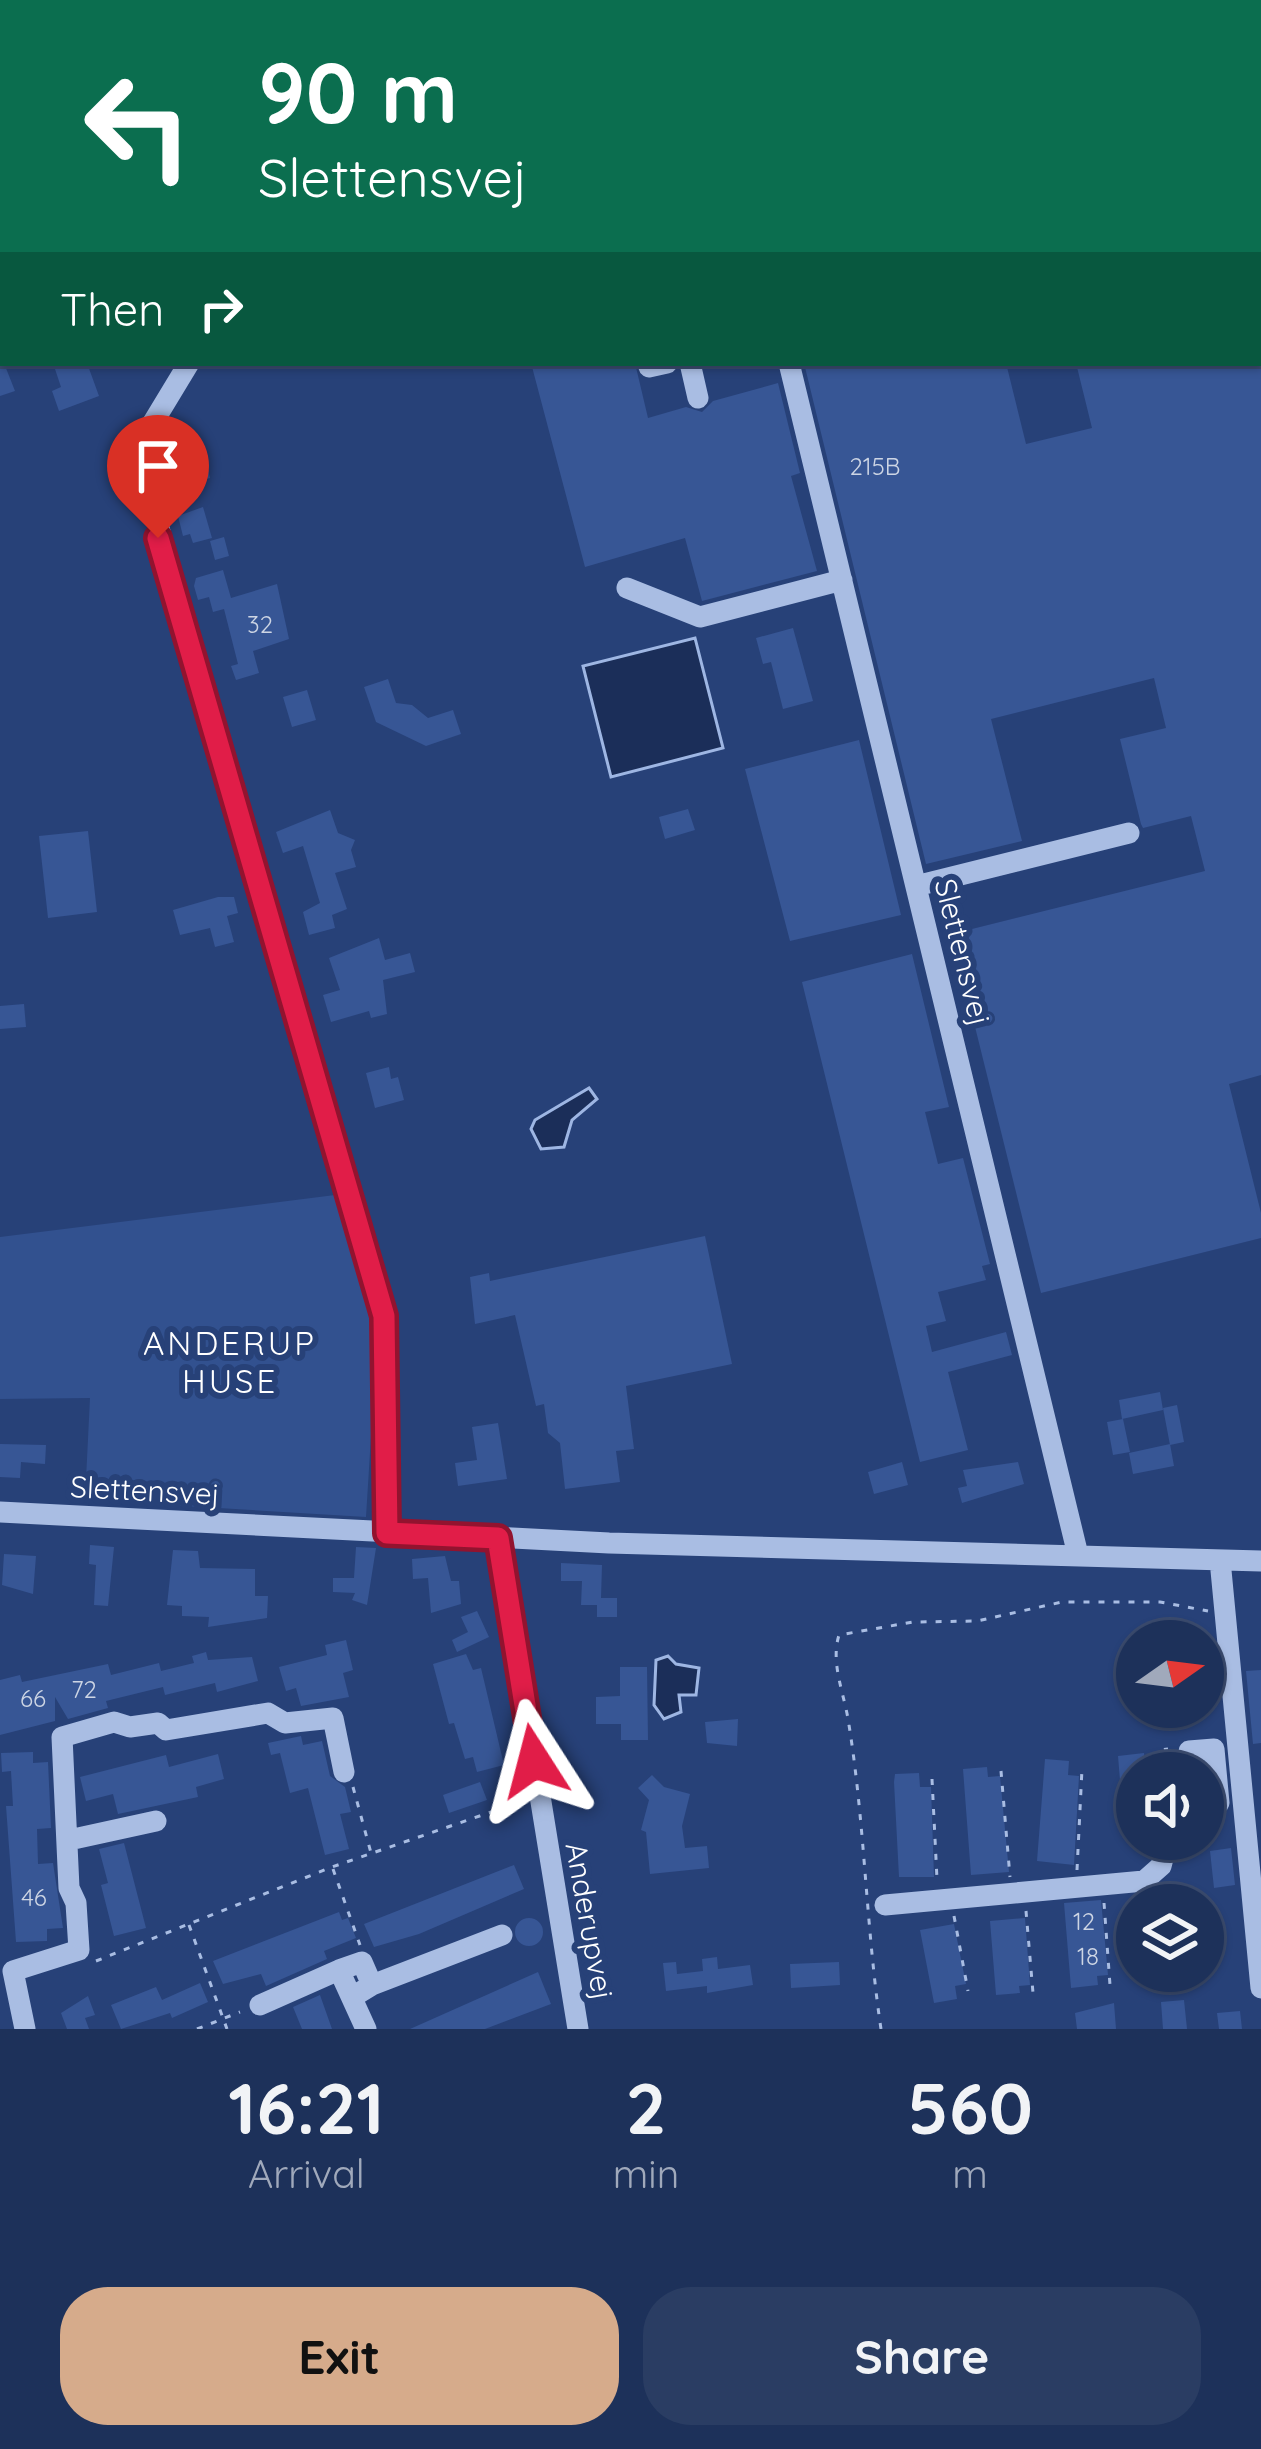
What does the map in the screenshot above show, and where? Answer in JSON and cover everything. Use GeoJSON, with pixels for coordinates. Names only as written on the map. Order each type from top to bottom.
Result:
{"type":"FeatureCollection","features":[{"type":"Feature","properties":{"kind":"street"},"geometry":{"type":"LineString","coordinates":[[187,366],[146,434],[147,486],[384,1316],[387,1533]]}},
{"type":"Feature","properties":{"kind":"street"},"geometry":{"type":"LineString","coordinates":[[691,366],[698,398]]}},
{"type":"Feature","properties":{"kind":"street","name":"Slettensvej"},"geometry":{"type":"LineString","coordinates":[[790,366],[1078,1555]]}},
{"type":"Feature","properties":{"kind":"street"},"geometry":{"type":"LineString","coordinates":[[626,588],[700,616],[842,580]]}},
{"type":"Feature","properties":{"kind":"street"},"geometry":{"type":"LineString","coordinates":[[916,886],[1129,833]]}},
{"type":"Feature","properties":{"kind":"street","name":"Slettensvej"},"geometry":{"type":"LineString","coordinates":[[0,1512],[498,1538],[1261,1561]]}},
{"type":"Feature","properties":{"kind":"street","name":"Anderupvej"},"geometry":{"type":"LineString","coordinates":[[498,1538],[578,2029]]}},
{"type":"Feature","properties":{"kind":"street"},"geometry":{"type":"LineString","coordinates":[[1220,1560],[1225,1614],[1222,1752]]}},
{"type":"Feature","properties":{"kind":"street"},"geometry":{"type":"LineString","coordinates":[[25,2029],[7,1964],[79,1950],[76,1904],[68,1888],[62,1737],[114,1721],[130,1727],[158,1723],[166,1730],[268,1713],[285,1723],[332,1718],[344,1772]]}},
{"type":"Feature","properties":{"kind":"street"},"geometry":{"type":"LineString","coordinates":[[1189,1751],[1214,1752]]}},
{"type":"Feature","properties":{"kind":"street"},"geometry":{"type":"LineString","coordinates":[[1224,1817],[1261,1988]]}},
{"type":"Feature","properties":{"kind":"street"},"geometry":{"type":"LineString","coordinates":[[69,1840],[156,1821]]}},
{"type":"Feature","properties":{"kind":"street"},"geometry":{"type":"LineString","coordinates":[[885,1906],[1152,1877],[1159,1860]]}},
{"type":"Feature","properties":{"kind":"street"},"geometry":{"type":"LineString","coordinates":[[363,1990],[502,1935]]}},
{"type":"Feature","properties":{"kind":"street"},"geometry":{"type":"LineString","coordinates":[[260,2005],[362,1962],[366,2029]]}},
{"type":"Feature","properties":{"kind":"street"},"geometry":{"type":"LineString","coordinates":[[339,1970],[363,1990]]}},
{"type":"Feature","properties":{"kind":"path"},"geometry":{"type":"LineString","coordinates":[[881,2029],[864,1907],[850,1727],[834,1651],[839,1635],[913,1622],[977,1621],[1062,1602],[1160,1602],[1225,1614]]}},
{"type":"Feature","properties":{"kind":"path"},"geometry":{"type":"LineString","coordinates":[[1157,1752],[1189,1751]]}},
{"type":"Feature","properties":{"kind":"path"},"geometry":{"type":"LineString","coordinates":[[1076,1887],[1082,1769]]}},
{"type":"Feature","properties":{"kind":"path"},"geometry":{"type":"LineString","coordinates":[[1001,1771],[1033,1993]]}},
{"type":"Feature","properties":{"kind":"path"},"geometry":{"type":"LineString","coordinates":[[344,1772],[350,1773],[370,1853]]}},
{"type":"Feature","properties":{"kind":"path"},"geometry":{"type":"LineString","coordinates":[[932,1779],[944,1900],[968,1991]]}},
{"type":"Feature","properties":{"kind":"path"},"geometry":{"type":"LineString","coordinates":[[88,1964],[370,1853],[538,1796]]}},
{"type":"Feature","properties":{"kind":"path"},"geometry":{"type":"LineString","coordinates":[[332,1868],[362,1962]]}},
{"type":"Feature","properties":{"kind":"path"},"geometry":{"type":"LineString","coordinates":[[1102,1885],[1110,1985]]}},
{"type":"Feature","properties":{"kind":"path"},"geometry":{"type":"LineString","coordinates":[[188,1924],[227,2029]]}},
{"type":"Feature","properties":{"kind":"path"},"geometry":{"type":"LineString","coordinates":[[197,2029],[260,2005]]}},
{"type":"Feature","properties":{"kind":"shaded area"},"geometry":{"type":"Polygon","coordinates":[[[695,638],[723,748],[611,777],[583,666],[695,638]]]}},
{"type":"Feature","properties":{"kind":"shaded area"},"geometry":{"type":"Polygon","coordinates":[[[589,1088],[597,1099],[572,1120],[564,1147],[541,1149],[531,1129],[535,1120],[589,1088]]]}},
{"type":"Feature","properties":{"kind":"shaded area"},"geometry":{"type":"Polygon","coordinates":[[[335,1195],[378,1323],[366,1517],[85,1500],[90,1398],[0,1399],[0,1237],[335,1195]]]}},
{"type":"Feature","properties":{"kind":"shaded area"},"geometry":{"type":"Polygon","coordinates":[[[668,1656],[676,1664],[699,1668],[696,1695],[679,1695],[681,1712],[664,1719],[654,1705],[656,1660],[668,1656]]]}},
{"type":"Feature","properties":{"kind":"building"},"geometry":{"type":"Polygon","coordinates":[[[0,366],[5,366],[15,391],[0,396],[0,366]]]}},
{"type":"Feature","properties":{"kind":"building"},"geometry":{"type":"Polygon","coordinates":[[[54,366],[88,366],[99,396],[59,411],[52,391],[61,387],[54,366]]]}},
{"type":"Feature","properties":{"kind":"building"},"geometry":{"type":"Polygon","coordinates":[[[532,366],[636,366],[648,418],[686,407],[702,412],[713,401],[778,383],[800,473],[791,476],[817,571],[702,601],[685,538],[585,567],[532,366]]]}},
{"type":"Feature","properties":{"kind":"building"},"geometry":{"type":"Polygon","coordinates":[[[805,366],[1007,366],[1026,444],[1092,428],[1077,366],[1261,366],[1261,1075],[1229,1084],[1261,1213],[1261,1238],[1041,1293],[952,934],[1205,871],[1191,816],[1143,828],[1141,824],[1120,739],[1166,728],[1154,678],[991,719],[1022,841],[926,864],[805,366]]]}},
{"type":"Feature","properties":{"kind":"building"},"geometry":{"type":"Polygon","coordinates":[[[192,451],[197,469],[207,466],[210,478],[170,489],[161,459],[192,451]]]}},
{"type":"Feature","properties":{"kind":"building"},"geometry":{"type":"Polygon","coordinates":[[[203,507],[212,538],[193,543],[190,534],[183,536],[178,516],[203,507]]]}},
{"type":"Feature","properties":{"kind":"building"},"geometry":{"type":"Polygon","coordinates":[[[224,537],[229,556],[215,560],[210,541],[224,537]]]}},
{"type":"Feature","properties":{"kind":"building"},"geometry":{"type":"Polygon","coordinates":[[[223,570],[231,598],[277,584],[289,639],[253,651],[259,673],[236,680],[231,666],[238,664],[224,609],[213,612],[209,597],[198,600],[194,586],[196,578],[223,570]]]}},
{"type":"Feature","properties":{"kind":"building"},"geometry":{"type":"Polygon","coordinates":[[[793,628],[813,701],[783,709],[771,662],[763,664],[756,638],[793,628]]]}},
{"type":"Feature","properties":{"kind":"building"},"geometry":{"type":"Polygon","coordinates":[[[388,679],[396,703],[412,705],[428,718],[453,710],[461,734],[426,746],[376,722],[364,687],[388,679]]]}},
{"type":"Feature","properties":{"kind":"building"},"geometry":{"type":"Polygon","coordinates":[[[307,690],[316,720],[292,727],[283,697],[307,690]]]}},
{"type":"Feature","properties":{"kind":"building"},"geometry":{"type":"Polygon","coordinates":[[[859,740],[901,915],[790,941],[745,769],[859,740]]]}},
{"type":"Feature","properties":{"kind":"building"},"geometry":{"type":"Polygon","coordinates":[[[688,809],[695,830],[665,839],[659,817],[688,809]]]}},
{"type":"Feature","properties":{"kind":"building"},"geometry":{"type":"Polygon","coordinates":[[[330,810],[338,833],[355,840],[351,850],[356,867],[335,873],[347,909],[332,915],[335,928],[309,935],[303,912],[320,903],[303,846],[283,853],[276,832],[330,810]]]}},
{"type":"Feature","properties":{"kind":"building"},"geometry":{"type":"Polygon","coordinates":[[[88,831],[97,912],[48,918],[39,836],[88,831]]]}},
{"type":"Feature","properties":{"kind":"building"},"geometry":{"type":"Polygon","coordinates":[[[234,897],[238,913],[227,916],[234,942],[215,947],[210,928],[180,935],[173,910],[234,897]]]}},
{"type":"Feature","properties":{"kind":"building"},"geometry":{"type":"Polygon","coordinates":[[[379,938],[385,960],[410,953],[415,972],[383,980],[387,1014],[371,1018],[369,1011],[331,1022],[323,995],[340,990],[329,958],[379,938]]]}},
{"type":"Feature","properties":{"kind":"building"},"geometry":{"type":"Polygon","coordinates":[[[912,954],[949,1107],[925,1112],[938,1164],[963,1158],[990,1264],[982,1266],[986,1280],[938,1292],[946,1321],[926,1326],[932,1352],[1006,1332],[1012,1355],[948,1372],[968,1450],[920,1462],[802,982],[912,954]]]}},
{"type":"Feature","properties":{"kind":"building"},"geometry":{"type":"Polygon","coordinates":[[[24,1004],[26,1027],[0,1029],[0,1006],[24,1004]]]}},
{"type":"Feature","properties":{"kind":"building"},"geometry":{"type":"Polygon","coordinates":[[[389,1067],[391,1079],[398,1077],[404,1100],[375,1108],[366,1073],[389,1067]]]}},
{"type":"Feature","properties":{"kind":"building"},"geometry":{"type":"Polygon","coordinates":[[[705,1236],[732,1364],[626,1386],[634,1449],[616,1451],[620,1482],[565,1489],[560,1443],[548,1433],[544,1404],[536,1406],[515,1315],[475,1324],[470,1277],[489,1273],[490,1281],[705,1236]]]}},
{"type":"Feature","properties":{"kind":"building"},"geometry":{"type":"Polygon","coordinates":[[[1160,1392],[1163,1410],[1122,1419],[1119,1400],[1160,1392]]]}},
{"type":"Feature","properties":{"kind":"building"},"geometry":{"type":"Polygon","coordinates":[[[1177,1405],[1184,1442],[1170,1445],[1163,1408],[1177,1405]]]}},
{"type":"Feature","properties":{"kind":"building"},"geometry":{"type":"Polygon","coordinates":[[[1123,1419],[1130,1452],[1113,1455],[1107,1422],[1123,1419]]]}},
{"type":"Feature","properties":{"kind":"building"},"geometry":{"type":"Polygon","coordinates":[[[498,1423],[507,1479],[458,1486],[455,1463],[477,1460],[472,1427],[498,1423]]]}},
{"type":"Feature","properties":{"kind":"building"},"geometry":{"type":"Polygon","coordinates":[[[0,1444],[46,1445],[45,1464],[21,1462],[20,1478],[0,1477],[0,1444]]]}},
{"type":"Feature","properties":{"kind":"building"},"geometry":{"type":"Polygon","coordinates":[[[1170,1444],[1174,1466],[1133,1474],[1129,1453],[1170,1444]]]}},
{"type":"Feature","properties":{"kind":"building"},"geometry":{"type":"Polygon","coordinates":[[[902,1462],[908,1485],[874,1494],[868,1472],[902,1462]]]}},
{"type":"Feature","properties":{"kind":"building"},"geometry":{"type":"Polygon","coordinates":[[[1018,1462],[1024,1484],[962,1503],[958,1488],[967,1486],[963,1470],[1018,1462]]]}},
{"type":"Feature","properties":{"kind":"building"},"geometry":{"type":"Polygon","coordinates":[[[90,1545],[114,1547],[108,1606],[94,1605],[96,1565],[89,1564],[90,1545]]]}},
{"type":"Feature","properties":{"kind":"building"},"geometry":{"type":"Polygon","coordinates":[[[356,1547],[376,1548],[367,1605],[352,1600],[355,1593],[333,1592],[333,1578],[354,1578],[356,1547]]]}},
{"type":"Feature","properties":{"kind":"building"},"geometry":{"type":"Polygon","coordinates":[[[173,1550],[198,1551],[200,1568],[255,1569],[255,1596],[268,1596],[267,1618],[208,1627],[209,1617],[182,1616],[182,1606],[167,1605],[173,1550]]]}},
{"type":"Feature","properties":{"kind":"building"},"geometry":{"type":"Polygon","coordinates":[[[4,1554],[36,1556],[33,1594],[2,1585],[4,1554]]]}},
{"type":"Feature","properties":{"kind":"building"},"geometry":{"type":"Polygon","coordinates":[[[445,1556],[451,1581],[459,1581],[461,1604],[431,1613],[428,1578],[413,1579],[412,1559],[445,1556]]]}},
{"type":"Feature","properties":{"kind":"building"},"geometry":{"type":"Polygon","coordinates":[[[561,1563],[602,1565],[601,1598],[617,1598],[617,1617],[597,1617],[597,1605],[581,1605],[582,1581],[561,1581],[561,1563]]]}},
{"type":"Feature","properties":{"kind":"building"},"geometry":{"type":"Polygon","coordinates":[[[477,1611],[489,1637],[457,1652],[452,1640],[468,1632],[461,1617],[477,1611]]]}},
{"type":"Feature","properties":{"kind":"building"},"geometry":{"type":"Polygon","coordinates":[[[346,1640],[353,1670],[343,1673],[349,1697],[301,1706],[296,1688],[286,1691],[279,1667],[327,1655],[325,1645],[346,1640]]]}},
{"type":"Feature","properties":{"kind":"building"},"geometry":{"type":"Polygon","coordinates":[[[206,1652],[208,1660],[252,1657],[258,1681],[217,1692],[215,1683],[165,1695],[163,1687],[106,1701],[108,1708],[68,1719],[55,1697],[55,1721],[0,1735],[0,1680],[20,1675],[22,1682],[108,1664],[111,1675],[159,1663],[161,1671],[194,1663],[192,1656],[206,1652]]]}},
{"type":"Feature","properties":{"kind":"building"},"geometry":{"type":"Polygon","coordinates":[[[466,1654],[473,1670],[481,1668],[504,1765],[477,1772],[473,1757],[465,1759],[454,1723],[449,1724],[433,1664],[466,1654]]]}},
{"type":"Feature","properties":{"kind":"building"},"geometry":{"type":"Polygon","coordinates":[[[620,1667],[647,1667],[648,1740],[621,1740],[621,1724],[596,1724],[596,1697],[620,1696],[620,1667]]]}},
{"type":"Feature","properties":{"kind":"building"},"geometry":{"type":"Polygon","coordinates":[[[1261,1670],[1261,1743],[1253,1744],[1246,1671],[1261,1670]]]}},
{"type":"Feature","properties":{"kind":"building"},"geometry":{"type":"Polygon","coordinates":[[[738,1719],[737,1746],[707,1743],[705,1722],[738,1719]]]}},
{"type":"Feature","properties":{"kind":"building"},"geometry":{"type":"Polygon","coordinates":[[[301,1736],[303,1745],[322,1741],[330,1776],[345,1787],[351,1812],[340,1814],[349,1849],[325,1855],[308,1788],[290,1793],[280,1753],[271,1755],[268,1743],[301,1736]]]}},
{"type":"Feature","properties":{"kind":"building"},"geometry":{"type":"Polygon","coordinates":[[[33,1752],[33,1763],[48,1762],[51,1828],[37,1829],[38,1864],[53,1863],[63,1928],[47,1929],[47,1941],[16,1942],[6,1806],[13,1806],[11,1771],[2,1772],[1,1753],[33,1752]]]}},
{"type":"Feature","properties":{"kind":"building"},"geometry":{"type":"Polygon","coordinates":[[[218,1754],[224,1779],[196,1787],[198,1797],[118,1814],[113,1794],[86,1801],[80,1777],[166,1755],[169,1767],[218,1754]]]}},
{"type":"Feature","properties":{"kind":"building"},"geometry":{"type":"Polygon","coordinates":[[[1045,1759],[1069,1761],[1068,1775],[1079,1776],[1074,1865],[1037,1861],[1045,1759]]]}},
{"type":"Feature","properties":{"kind":"building"},"geometry":{"type":"Polygon","coordinates":[[[987,1767],[988,1777],[1000,1776],[1009,1872],[971,1875],[963,1769],[987,1767]]]}},
{"type":"Feature","properties":{"kind":"building"},"geometry":{"type":"Polygon","coordinates":[[[919,1773],[920,1787],[931,1787],[934,1877],[899,1877],[895,1774],[919,1773]]]}},
{"type":"Feature","properties":{"kind":"building"},"geometry":{"type":"Polygon","coordinates":[[[652,1775],[664,1787],[690,1794],[682,1826],[685,1848],[707,1846],[709,1868],[650,1874],[646,1832],[641,1830],[649,1800],[638,1788],[652,1775]]]}},
{"type":"Feature","properties":{"kind":"building"},"geometry":{"type":"Polygon","coordinates":[[[480,1782],[487,1800],[449,1813],[443,1795],[480,1782]]]}},
{"type":"Feature","properties":{"kind":"building"},"geometry":{"type":"Polygon","coordinates":[[[124,1843],[146,1928],[114,1936],[101,1885],[108,1883],[99,1849],[124,1843]]]}},
{"type":"Feature","properties":{"kind":"building"},"geometry":{"type":"Polygon","coordinates":[[[1231,1848],[1235,1885],[1214,1884],[1211,1860],[1224,1860],[1224,1849],[1231,1848]]]}},
{"type":"Feature","properties":{"kind":"building"},"geometry":{"type":"Polygon","coordinates":[[[514,1865],[524,1889],[419,1934],[374,1947],[364,1924],[514,1865]]]}},
{"type":"Feature","properties":{"kind":"building"},"geometry":{"type":"Polygon","coordinates":[[[1101,1900],[1108,1975],[1097,1976],[1098,1985],[1071,1988],[1064,1903],[1101,1900]]]}},
{"type":"Feature","properties":{"kind":"building"},"geometry":{"type":"Polygon","coordinates":[[[339,1912],[342,1920],[348,1918],[356,1938],[324,1951],[327,1959],[266,1986],[261,1974],[223,1984],[213,1961],[339,1912]]]}},
{"type":"Feature","properties":{"kind":"building"},"geometry":{"type":"Polygon","coordinates":[[[529,1918],[539,1922],[543,1932],[539,1942],[529,1946],[519,1942],[515,1932],[519,1922],[529,1918]]]}},
{"type":"Feature","properties":{"kind":"building"},"geometry":{"type":"Polygon","coordinates":[[[1025,1918],[1030,1985],[1019,1986],[1020,1993],[996,1995],[990,1921],[1025,1918]]]}},
{"type":"Feature","properties":{"kind":"building"},"geometry":{"type":"Polygon","coordinates":[[[954,1924],[966,1984],[955,1986],[957,1999],[934,2003],[920,1930],[954,1924]]]}},
{"type":"Feature","properties":{"kind":"building"},"geometry":{"type":"Polygon","coordinates":[[[717,1957],[718,1969],[750,1965],[753,1985],[707,1993],[707,1986],[666,1991],[663,1963],[676,1962],[677,1974],[703,1971],[702,1959],[717,1957]]]}},
{"type":"Feature","properties":{"kind":"building"},"geometry":{"type":"Polygon","coordinates":[[[839,1962],[840,1985],[791,1988],[790,1964],[839,1962]]]}},
{"type":"Feature","properties":{"kind":"building"},"geometry":{"type":"Polygon","coordinates":[[[538,1972],[551,2004],[485,2029],[410,2029],[538,1972]]]}},
{"type":"Feature","properties":{"kind":"building"},"geometry":{"type":"Polygon","coordinates":[[[200,1983],[208,2002],[172,2018],[170,2013],[121,2029],[111,2005],[156,1987],[162,2000],[200,1983]]]}},
{"type":"Feature","properties":{"kind":"building"},"geometry":{"type":"Polygon","coordinates":[[[320,1995],[332,2029],[302,2029],[293,2007],[320,1995]]]}},
{"type":"Feature","properties":{"kind":"building"},"geometry":{"type":"Polygon","coordinates":[[[88,1996],[95,2015],[85,2018],[89,2029],[67,2029],[61,2013],[88,1996]]]}},
{"type":"Feature","properties":{"kind":"building"},"geometry":{"type":"Polygon","coordinates":[[[1184,2000],[1187,2029],[1163,2029],[1161,2002],[1184,2000]]]}},
{"type":"Feature","properties":{"kind":"building"},"geometry":{"type":"Polygon","coordinates":[[[1114,2003],[1116,2029],[1077,2029],[1075,2013],[1114,2003]]]}},
{"type":"Feature","properties":{"kind":"building"},"geometry":{"type":"Polygon","coordinates":[[[1240,2011],[1242,2029],[1219,2029],[1217,2013],[1240,2011]]]}},
{"type":"Feature","properties":{"kind":"district","name":"ANDERUP HUSE"},"geometry":{"type":"Point","coordinates":[230,1361]}},
{"type":"Feature","properties":{"kind":"route"},"geometry":{"type":"LineString","coordinates":[[158,538],[384,1316],[387,1533],[498,1538],[534,1761]]}}]}
